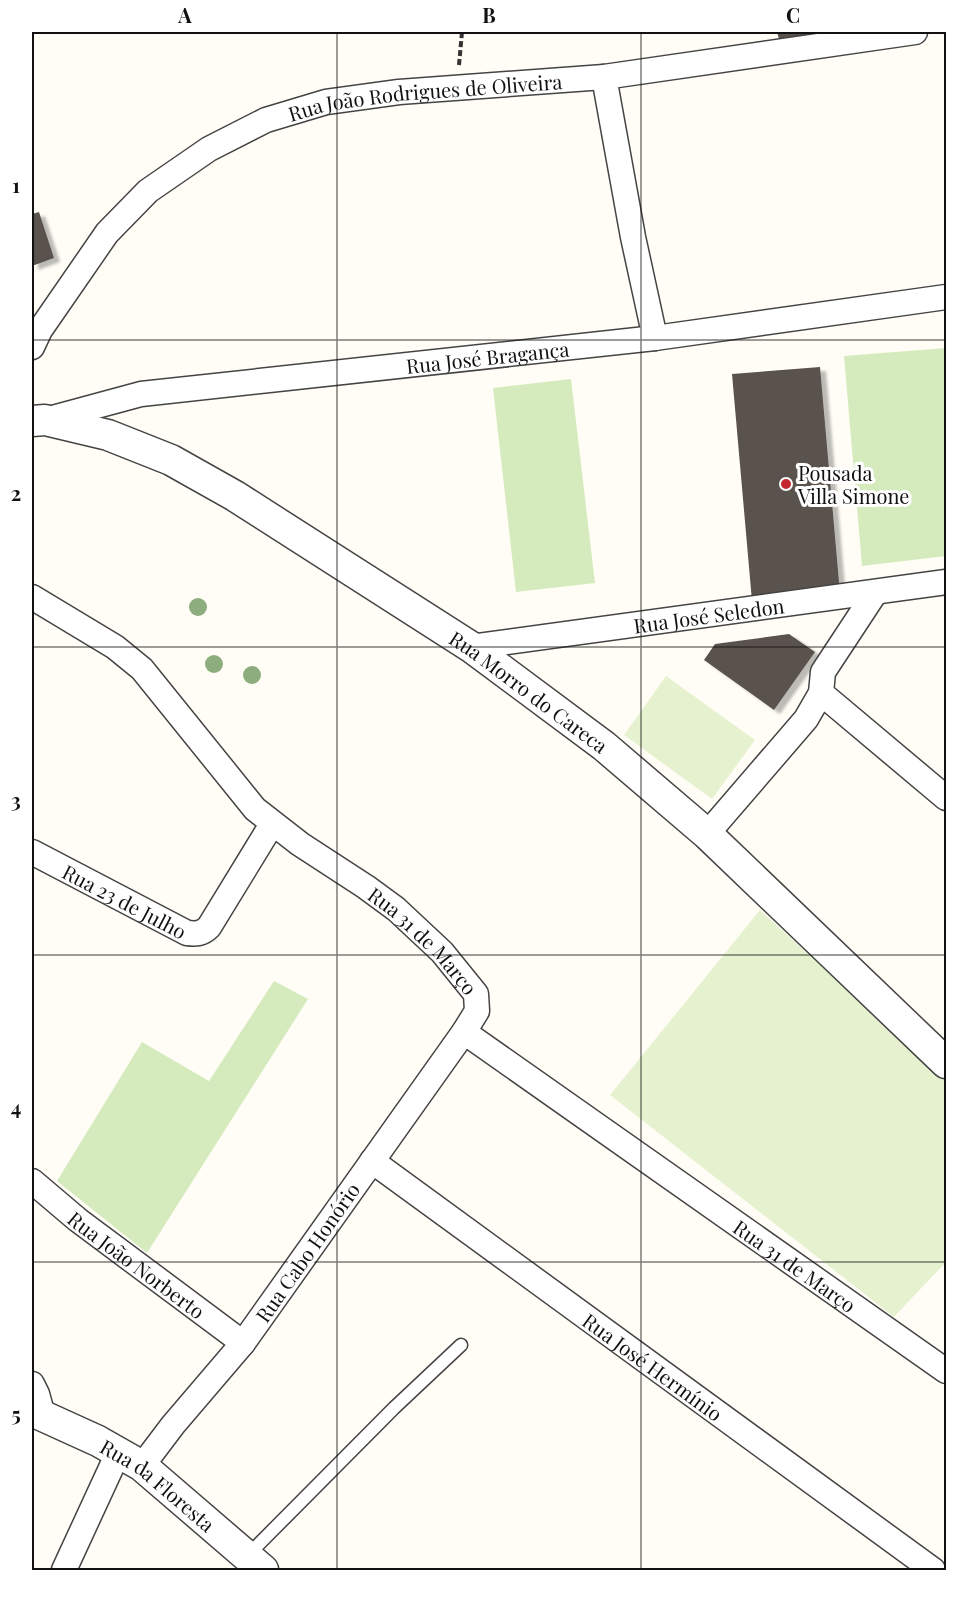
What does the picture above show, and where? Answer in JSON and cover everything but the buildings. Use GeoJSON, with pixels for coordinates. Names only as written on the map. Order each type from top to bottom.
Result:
{"type":"FeatureCollection","features":[{"type":"Feature","properties":{"kind":"street","name":"Rua João Rodrigues de Oliveira"},"geometry":{"type":"LineString","coordinates":[[32,347],[40,330],[107,233],[148,191],[209,149],[266,120],[326,102],[388,94],[604,77],[915,32]]}},
{"type":"Feature","properties":{"kind":"street"},"geometry":{"type":"LineString","coordinates":[[604,77],[633,237],[655,338]]}},
{"type":"Feature","properties":{"kind":"street","name":"Rua José Bragança"},"geometry":{"type":"LineString","coordinates":[[38,420],[141,394],[655,338],[946,297]]}},
{"type":"Feature","properties":{"kind":"street","name":"Rua Morro do Careca"},"geometry":{"type":"LineString","coordinates":[[38,420],[108,435],[171,460],[235,496],[471,647],[604,746],[707,834],[946,1063]]}},
{"type":"Feature","properties":{"kind":"street","name":"Rua José Seledon"},"geometry":{"type":"LineString","coordinates":[[471,647],[946,582]]}},
{"type":"Feature","properties":{"kind":"street"},"geometry":{"type":"LineString","coordinates":[[707,834],[806,719],[821,693],[823,672],[875,593]]}},
{"type":"Feature","properties":{"kind":"street","name":"Rua 31 de Março"},"geometry":{"type":"LineString","coordinates":[[32,597],[115,647],[142,669],[255,809],[272,824],[396,909],[442,952],[476,994],[477,1011],[464,1032],[946,1371]]}},
{"type":"Feature","properties":{"kind":"street"},"geometry":{"type":"LineString","coordinates":[[821,693],[946,798]]}},
{"type":"Feature","properties":{"kind":"street","name":"Rua 23 de Julho"},"geometry":{"type":"LineString","coordinates":[[32,852],[187,933],[196,934],[209,927],[272,824]]}},
{"type":"Feature","properties":{"kind":"street","name":"Rua Cabo Honório"},"geometry":{"type":"LineString","coordinates":[[64,1570],[130,1460],[173,1425],[243,1343],[464,1032]]}},
{"type":"Feature","properties":{"kind":"street","name":"Rua José Hermínio"},"geometry":{"type":"LineString","coordinates":[[372,1161],[933,1570]]}},
{"type":"Feature","properties":{"kind":"street","name":"Rua João Norberto"},"geometry":{"type":"LineString","coordinates":[[32,1181],[78,1220],[243,1343]]}},
{"type":"Feature","properties":{"kind":"street","name":"Rua da Floresta"},"geometry":{"type":"LineString","coordinates":[[32,1384],[37,1394],[37,1414],[98,1442],[130,1460],[255,1563]]}},
{"type":"Feature","properties":{"kind":"lane"},"geometry":{"type":"LineString","coordinates":[[255,1563],[394,1408],[461,1345]]}},
{"type":"Feature","properties":{"kind":"path"},"geometry":{"type":"LineString","coordinates":[[459,66],[462,32]]}},
{"type":"Feature","properties":{"kind":"green space"},"geometry":{"type":"Polygon","coordinates":[[[946,348],[946,556],[862,566],[844,356],[946,348]]]}},
{"type":"Feature","properties":{"kind":"green space"},"geometry":{"type":"Polygon","coordinates":[[[571,379],[595,583],[516,592],[493,388],[571,379]]]}},
{"type":"Feature","properties":{"kind":"green space"},"geometry":{"type":"Polygon","coordinates":[[[666,676],[755,740],[712,799],[624,735],[666,676]]]}},
{"type":"Feature","properties":{"kind":"green space"},"geometry":{"type":"Polygon","coordinates":[[[760,910],[946,1081],[946,1262],[894,1317],[610,1095],[760,910]]]}},
{"type":"Feature","properties":{"kind":"green space"},"geometry":{"type":"Polygon","coordinates":[[[274,981],[308,999],[147,1253],[57,1181],[142,1042],[209,1081],[274,981]]]}},
{"type":"Feature","properties":{"kind":"place","name":"Pousada Villa Simone"},"geometry":{"type":"Point","coordinates":[786,484]}}]}
